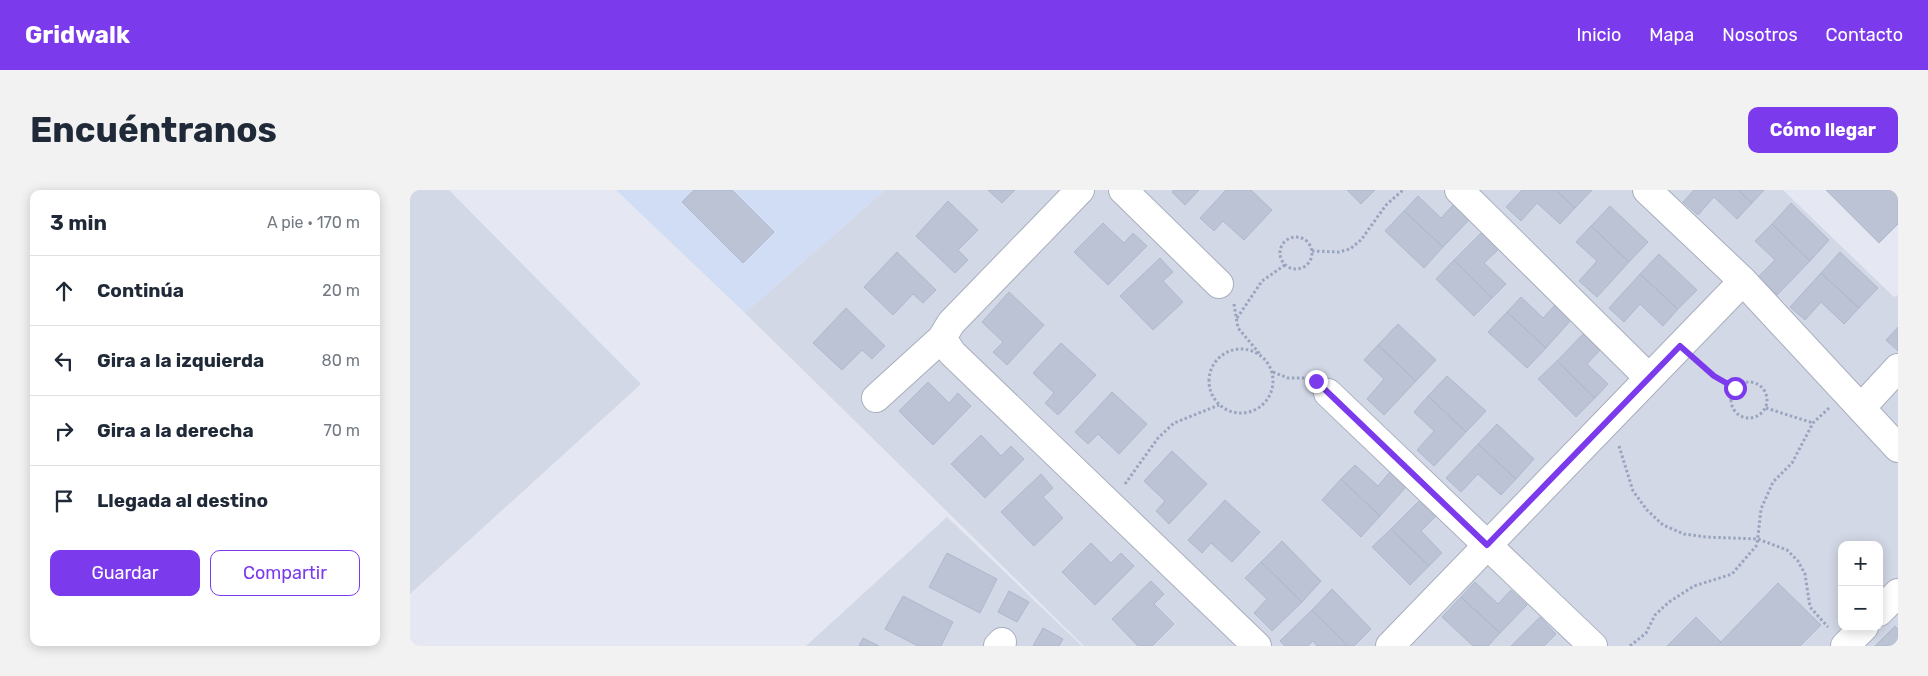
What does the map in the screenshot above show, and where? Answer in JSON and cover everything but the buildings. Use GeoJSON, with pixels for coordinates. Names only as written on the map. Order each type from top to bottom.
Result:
{"type":"FeatureCollection","features":[{"type":"Feature","properties":{"kind":"street"},"geometry":{"type":"LineString","coordinates":[[876,398],[942,338],[951,323],[1080,190]]}},
{"type":"Feature","properties":{"kind":"street"},"geometry":{"type":"LineString","coordinates":[[1123,190],[1219,284]]}},
{"type":"Feature","properties":{"kind":"street"},"geometry":{"type":"LineString","coordinates":[[1459,190],[1649,378]]}},
{"type":"Feature","properties":{"kind":"street"},"geometry":{"type":"LineString","coordinates":[[1647,190],[1743,281],[1898,448]]}},
{"type":"Feature","properties":{"kind":"street"},"geometry":{"type":"LineString","coordinates":[[1390,646],[1743,281]]}},
{"type":"Feature","properties":{"kind":"street"},"geometry":{"type":"LineString","coordinates":[[942,338],[952,353],[1256,646]]}},
{"type":"Feature","properties":{"kind":"street"},"geometry":{"type":"LineString","coordinates":[[1853,400],[1898,368]]}},
{"type":"Feature","properties":{"kind":"street"},"geometry":{"type":"LineString","coordinates":[[1328,393],[1593,646]]}},
{"type":"Feature","properties":{"kind":"street"},"geometry":{"type":"LineString","coordinates":[[1883,608],[1898,593]]}},
{"type":"Feature","properties":{"kind":"path"},"geometry":{"type":"LineString","coordinates":[[1312,251],[1340,252],[1350,249],[1361,240],[1386,205],[1403,190]]}},
{"type":"Feature","properties":{"kind":"path"},"geometry":{"type":"LineString","coordinates":[[1299,236],[1305,239],[1310,244],[1312,251],[1311,259],[1306,266],[1299,269],[1285,265],[1281,259],[1281,245],[1286,240],[1299,236]]}},
{"type":"Feature","properties":{"kind":"path"},"geometry":{"type":"LineString","coordinates":[[1236,318],[1262,281],[1285,265]]}},
{"type":"Feature","properties":{"kind":"path"},"geometry":{"type":"LineString","coordinates":[[1219,284],[1233,298],[1238,328],[1262,356],[1268,363],[1273,372],[1274,382],[1272,393],[1266,403],[1258,410],[1248,414],[1237,414],[1219,406],[1209,388],[1209,378],[1217,360],[1224,354],[1244,349],[1262,356]]}},
{"type":"Feature","properties":{"kind":"path"},"geometry":{"type":"LineString","coordinates":[[1680,346],[1714,376],[1735,388]]}},
{"type":"Feature","properties":{"kind":"path"},"geometry":{"type":"LineString","coordinates":[[1273,372],[1288,378],[1306,377],[1316,381],[1328,393]]}},
{"type":"Feature","properties":{"kind":"path"},"geometry":{"type":"LineString","coordinates":[[1744,382],[1755,383],[1763,388],[1767,398],[1766,408],[1759,416],[1749,419],[1739,415],[1732,408],[1731,397],[1735,388],[1744,382]]}},
{"type":"Feature","properties":{"kind":"path"},"geometry":{"type":"LineString","coordinates":[[1630,646],[1646,634],[1655,615],[1669,602],[1694,586],[1732,574],[1757,545],[1761,509],[1773,482],[1792,463],[1813,423],[1853,400]]}},
{"type":"Feature","properties":{"kind":"path"},"geometry":{"type":"LineString","coordinates":[[1106,501],[1124,486],[1158,438],[1174,423],[1219,406]]}},
{"type":"Feature","properties":{"kind":"path"},"geometry":{"type":"LineString","coordinates":[[1766,408],[1813,423]]}},
{"type":"Feature","properties":{"kind":"path"},"geometry":{"type":"LineString","coordinates":[[1607,421],[1616,438],[1633,491],[1647,510],[1663,525],[1684,534],[1758,540],[1787,550],[1798,561],[1804,574],[1810,607],[1834,633],[1852,639]]}},
{"type":"Feature","properties":{"kind":"shaded area"},"geometry":{"type":"Polygon","coordinates":[[[410,190],[449,190],[641,384],[410,594],[410,190]]]}},
{"type":"Feature","properties":{"kind":"shaded area"},"geometry":{"type":"Polygon","coordinates":[[[616,190],[885,190],[745,313],[616,190]]]}},
{"type":"Feature","properties":{"kind":"shaded area"},"geometry":{"type":"Polygon","coordinates":[[[885,190],[1783,190],[1894,297],[1898,295],[1898,646],[1084,646],[745,313],[885,190]]]}},
{"type":"Feature","properties":{"kind":"shaded area"},"geometry":{"type":"Polygon","coordinates":[[[947,517],[1082,646],[806,646],[947,517]]]}},
{"type":"Feature","properties":{"kind":"route"},"geometry":{"type":"LineString","coordinates":[[1316,381],[1487,545],[1680,346],[1714,376],[1735,388]]}}]}
